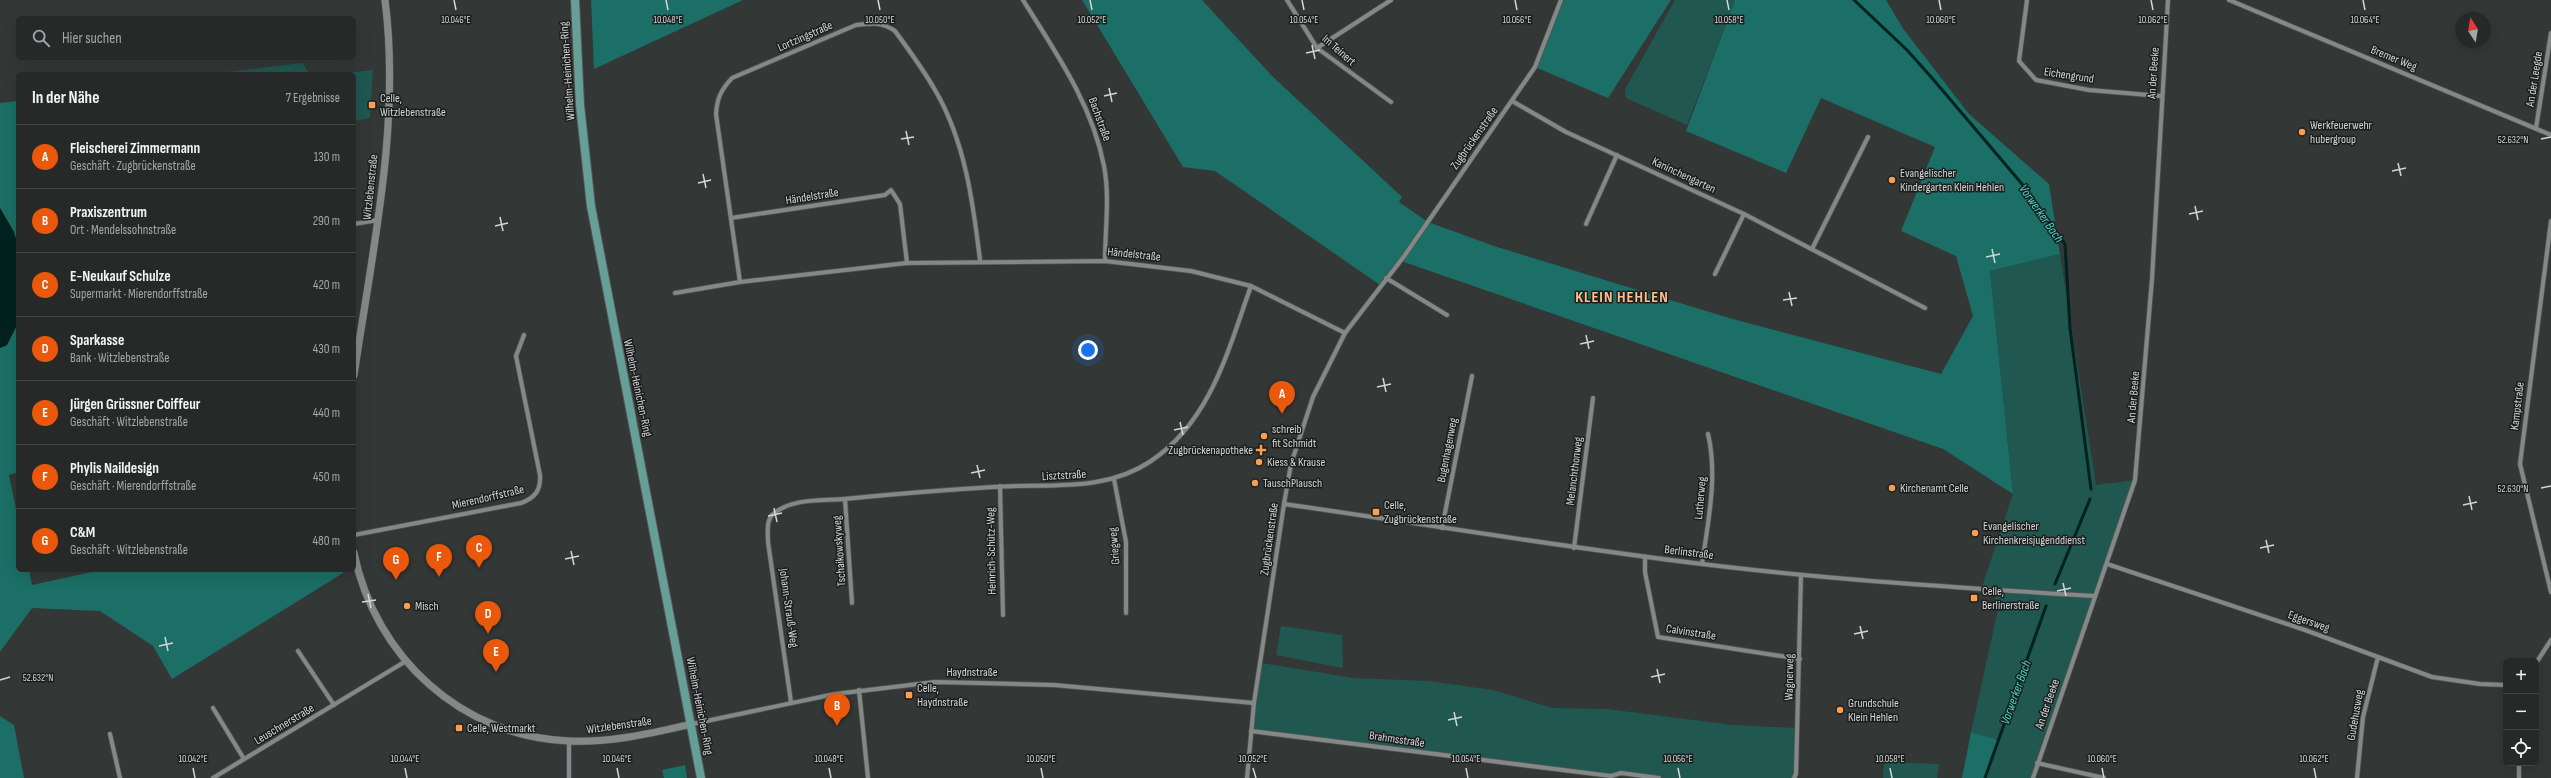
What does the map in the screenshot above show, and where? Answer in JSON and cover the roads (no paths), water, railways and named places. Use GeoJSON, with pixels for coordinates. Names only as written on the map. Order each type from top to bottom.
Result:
{"type":"FeatureCollection","features":[{"type":"Feature","properties":{"kind":"main road","name":"Wilhelm-Heinichen-Ring"},"geometry":{"type":"LineString","coordinates":[[575,0],[580,105],[591,206],[692,724],[701,778]]}},
{"type":"Feature","properties":{"kind":"street","name":"Witzlebenstraße"},"geometry":{"type":"LineString","coordinates":[[356,362],[378,220],[388,115],[389,46],[385,0]]}},
{"type":"Feature","properties":{"kind":"street","name":"Bachstraße"},"geometry":{"type":"LineString","coordinates":[[1023,0],[1077,88],[1097,138],[1104,168],[1106,196],[1105,261]]}},
{"type":"Feature","properties":{"kind":"street","name":"Im Teinert"},"geometry":{"type":"LineString","coordinates":[[1286,0],[1317,48],[1391,102]]}},
{"type":"Feature","properties":{"kind":"street"},"geometry":{"type":"LineString","coordinates":[[1317,48],[1392,0]]}},
{"type":"Feature","properties":{"kind":"street","name":"Zugbrückenstraße"},"geometry":{"type":"LineString","coordinates":[[1247,778],[1254,703],[1284,504],[1291,464],[1302,425],[1313,397],[1345,332],[1386,278],[1535,66],[1561,0]]}},
{"type":"Feature","properties":{"kind":"street","name":"Eichengrund"},"geometry":{"type":"LineString","coordinates":[[2027,0],[2019,61],[2036,80],[2089,90],[2161,96]]}},
{"type":"Feature","properties":{"kind":"street","name":"An der Beeke"},"geometry":{"type":"LineString","coordinates":[[2033,778],[2094,596],[2107,564],[2135,480],[2152,279],[2161,96],[2168,0]]}},
{"type":"Feature","properties":{"kind":"street","name":"Bremer Weg"},"geometry":{"type":"LineString","coordinates":[[2230,0],[2551,135]]}},
{"type":"Feature","properties":{"kind":"street","name":"Lortzingstraße"},"geometry":{"type":"LineString","coordinates":[[740,282],[716,114],[717,100],[722,88],[732,78],[856,25],[875,22],[886,25],[895,31],[935,90],[949,121],[969,183],[980,260]]}},
{"type":"Feature","properties":{"kind":"street","name":"An der Leegde"},"geometry":{"type":"LineString","coordinates":[[2536,128],[2551,33]]}},
{"type":"Feature","properties":{"kind":"street","name":"Kaninchengarten"},"geometry":{"type":"LineString","coordinates":[[1512,100],[1566,132],[1744,214],[1924,308]]}},
{"type":"Feature","properties":{"kind":"street"},"geometry":{"type":"LineString","coordinates":[[1812,249],[1868,137]]}},
{"type":"Feature","properties":{"kind":"street"},"geometry":{"type":"LineString","coordinates":[[1586,224],[1617,155]]}},
{"type":"Feature","properties":{"kind":"street","name":"Händelstraße"},"geometry":{"type":"LineString","coordinates":[[731,218],[885,194],[892,190],[900,204],[907,263]]}},
{"type":"Feature","properties":{"kind":"street"},"geometry":{"type":"LineString","coordinates":[[1715,274],[1744,214]]}},
{"type":"Feature","properties":{"kind":"street"},"geometry":{"type":"LineString","coordinates":[[356,224],[378,220]]}},
{"type":"Feature","properties":{"kind":"street","name":"Kampstraße"},"geometry":{"type":"LineString","coordinates":[[2551,221],[2520,464],[2551,592]]}},
{"type":"Feature","properties":{"kind":"street","name":"Händelstraße"},"geometry":{"type":"LineString","coordinates":[[675,293],[740,282],[907,263],[980,260],[1105,261],[1191,271],[1251,286],[1345,332]]}},
{"type":"Feature","properties":{"kind":"street"},"geometry":{"type":"LineString","coordinates":[[1386,278],[1447,315]]}},
{"type":"Feature","properties":{"kind":"street","name":"Lisztstraße"},"geometry":{"type":"LineString","coordinates":[[771,516],[781,509],[802,502],[1000,486],[1068,486],[1114,479],[1150,462],[1179,439],[1195,419],[1210,396],[1251,286]]}},
{"type":"Feature","properties":{"kind":"street","name":"Mierendorffstraße"},"geometry":{"type":"LineString","coordinates":[[356,535],[522,503],[536,494],[540,483],[540,475],[516,356],[524,336]]}},
{"type":"Feature","properties":{"kind":"street","name":"Bugenhagenweg"},"geometry":{"type":"LineString","coordinates":[[1442,528],[1472,376]]}},
{"type":"Feature","properties":{"kind":"street","name":"Melanchthonweg"},"geometry":{"type":"LineString","coordinates":[[1574,548],[1593,398]]}},
{"type":"Feature","properties":{"kind":"street","name":"Lutherweg"},"geometry":{"type":"LineString","coordinates":[[1702,564],[1709,520],[1713,456],[1708,434]]}},
{"type":"Feature","properties":{"kind":"street","name":"Griegweg"},"geometry":{"type":"LineString","coordinates":[[1114,479],[1126,542],[1126,613]]}},
{"type":"Feature","properties":{"kind":"street","name":"Heinrich-Schütz-Weg"},"geometry":{"type":"LineString","coordinates":[[1000,486],[1003,615]]}},
{"type":"Feature","properties":{"kind":"street","name":"Tschaikowskyweg"},"geometry":{"type":"LineString","coordinates":[[845,499],[852,603]]}},
{"type":"Feature","properties":{"kind":"street","name":"Berlinstraße"},"geometry":{"type":"LineString","coordinates":[[1284,504],[1574,548],[1702,564],[1801,575],[2094,596]]}},
{"type":"Feature","properties":{"kind":"street","name":"Johann-Strauß-Weg"},"geometry":{"type":"LineString","coordinates":[[771,516],[768,527],[768,542],[791,702]]}},
{"type":"Feature","properties":{"kind":"street","name":"Calvinstraße"},"geometry":{"type":"LineString","coordinates":[[1645,557],[1645,572],[1658,637],[1800,659]]}},
{"type":"Feature","properties":{"kind":"street","name":"Witzlebenstraße"},"geometry":{"type":"LineString","coordinates":[[356,560],[368,600],[388,638],[406,661],[447,700],[468,713],[508,730],[534,737],[569,741],[624,738],[692,724]]}},
{"type":"Feature","properties":{"kind":"street","name":"Eggersweg"},"geometry":{"type":"LineString","coordinates":[[2107,564],[2305,630],[2432,676],[2480,684],[2503,685]]}},
{"type":"Feature","properties":{"kind":"street","name":"Wagnerweg"},"geometry":{"type":"LineString","coordinates":[[1794,778],[1796,774],[1800,659],[1801,575]]}},
{"type":"Feature","properties":{"kind":"street"},"geometry":{"type":"LineString","coordinates":[[2539,659],[2551,640]]}},
{"type":"Feature","properties":{"kind":"street","name":"Leuschnerstraße"},"geometry":{"type":"LineString","coordinates":[[298,651],[334,705]]}},
{"type":"Feature","properties":{"kind":"street","name":"Gudehusweg"},"geometry":{"type":"LineString","coordinates":[[2357,778],[2363,717],[2378,657]]}},
{"type":"Feature","properties":{"kind":"street","name":"Leuschnerstraße"},"geometry":{"type":"LineString","coordinates":[[213,778],[406,661]]}},
{"type":"Feature","properties":{"kind":"street","name":"Haydnstraße"},"geometry":{"type":"LineString","coordinates":[[692,724],[791,702],[859,690],[935,682],[1005,682],[1254,703]]}},
{"type":"Feature","properties":{"kind":"street"},"geometry":{"type":"LineString","coordinates":[[859,690],[868,778]]}},
{"type":"Feature","properties":{"kind":"street"},"geometry":{"type":"LineString","coordinates":[[213,708],[244,759]]}},
{"type":"Feature","properties":{"kind":"street","name":"Brahmsstraße"},"geometry":{"type":"LineString","coordinates":[[1251,731],[1611,776],[1621,773],[1659,778]]}},
{"type":"Feature","properties":{"kind":"street"},"geometry":{"type":"LineString","coordinates":[[110,734],[120,778]]}},
{"type":"Feature","properties":{"kind":"street"},"geometry":{"type":"LineString","coordinates":[[569,741],[569,778]]}},
{"type":"Feature","properties":{"kind":"street"},"geometry":{"type":"LineString","coordinates":[[2037,763],[2104,778]]}},
{"type":"Feature","properties":{"kind":"street"},"geometry":{"type":"LineString","coordinates":[[2519,766],[2519,778]]}},
{"type":"Feature","properties":{"kind":"waterway","name":"Vorwerker Bach"},"geometry":{"type":"LineString","coordinates":[[1854,0],[1907,50],[1932,78],[2022,184],[2065,244],[2070,328],[2091,489]]}},
{"type":"Feature","properties":{"kind":"waterway","name":"Vorwerker Bach"},"geometry":{"type":"LineString","coordinates":[[2055,584],[2090,499]]}},
{"type":"Feature","properties":{"kind":"waterway","name":"Vorwerker Bach"},"geometry":{"type":"LineString","coordinates":[[1985,778],[2046,606]]}},
{"type":"Feature","properties":{"kind":"place","name":"Celle, Witzlebenstraße"},"geometry":{"type":"Point","coordinates":[372,105]}},
{"type":"Feature","properties":{"kind":"place","name":"Werkfeuerwehr hubergroup"},"geometry":{"type":"Point","coordinates":[2302,132]}},
{"type":"Feature","properties":{"kind":"place","name":"Evangelischer Kindergarten Klein Hehlen"},"geometry":{"type":"Point","coordinates":[1892,180]}},
{"type":"Feature","properties":{"kind":"place","name":"Fleischerei Zimmermann"},"geometry":{"type":"Point","coordinates":[1282,414]}},
{"type":"Feature","properties":{"kind":"place","name":"schreib fit Schmidt"},"geometry":{"type":"Point","coordinates":[1264,436]}},
{"type":"Feature","properties":{"kind":"place","name":"Zugbrückenapotheke"},"geometry":{"type":"Point","coordinates":[1261,450]}},
{"type":"Feature","properties":{"kind":"place","name":"Kiess & Krause"},"geometry":{"type":"Point","coordinates":[1259,462]}},
{"type":"Feature","properties":{"kind":"place","name":"TauschPlausch"},"geometry":{"type":"Point","coordinates":[1255,483]}},
{"type":"Feature","properties":{"kind":"place","name":"Kirchenamt Celle"},"geometry":{"type":"Point","coordinates":[1892,488]}},
{"type":"Feature","properties":{"kind":"place","name":"Celle, Zugbrückenstraße"},"geometry":{"type":"Point","coordinates":[1376,512]}},
{"type":"Feature","properties":{"kind":"place","name":"Evangelischer Kirchenkreisjugenddienst"},"geometry":{"type":"Point","coordinates":[1975,533]}},
{"type":"Feature","properties":{"kind":"place","name":"E-Neukauf Schulze"},"geometry":{"type":"Point","coordinates":[479,568]}},
{"type":"Feature","properties":{"kind":"place","name":"Phylis Naildesign"},"geometry":{"type":"Point","coordinates":[439,577]}},
{"type":"Feature","properties":{"kind":"place","name":"C&M"},"geometry":{"type":"Point","coordinates":[396,580]}},
{"type":"Feature","properties":{"kind":"place","name":"Celle, Berlinerstraße"},"geometry":{"type":"Point","coordinates":[1974,598]}},
{"type":"Feature","properties":{"kind":"place","name":"Misch"},"geometry":{"type":"Point","coordinates":[407,606]}},
{"type":"Feature","properties":{"kind":"place","name":"Sparkasse"},"geometry":{"type":"Point","coordinates":[488,634]}},
{"type":"Feature","properties":{"kind":"place","name":"Jürgen Grüssner Coiffeur"},"geometry":{"type":"Point","coordinates":[496,672]}},
{"type":"Feature","properties":{"kind":"place","name":"Celle, Haydnstraße"},"geometry":{"type":"Point","coordinates":[909,695]}},
{"type":"Feature","properties":{"kind":"place","name":"Grundschule Klein Hehlen"},"geometry":{"type":"Point","coordinates":[1840,710]}},
{"type":"Feature","properties":{"kind":"place","name":"Praxiszentrum"},"geometry":{"type":"Point","coordinates":[837,726]}},
{"type":"Feature","properties":{"kind":"place","name":"Celle, Westmarkt"},"geometry":{"type":"Point","coordinates":[459,728]}},
{"type":"Feature","properties":{"kind":"district","name":"KLEIN HEHLEN"},"geometry":{"type":"Point","coordinates":[1622,296]}}]}
